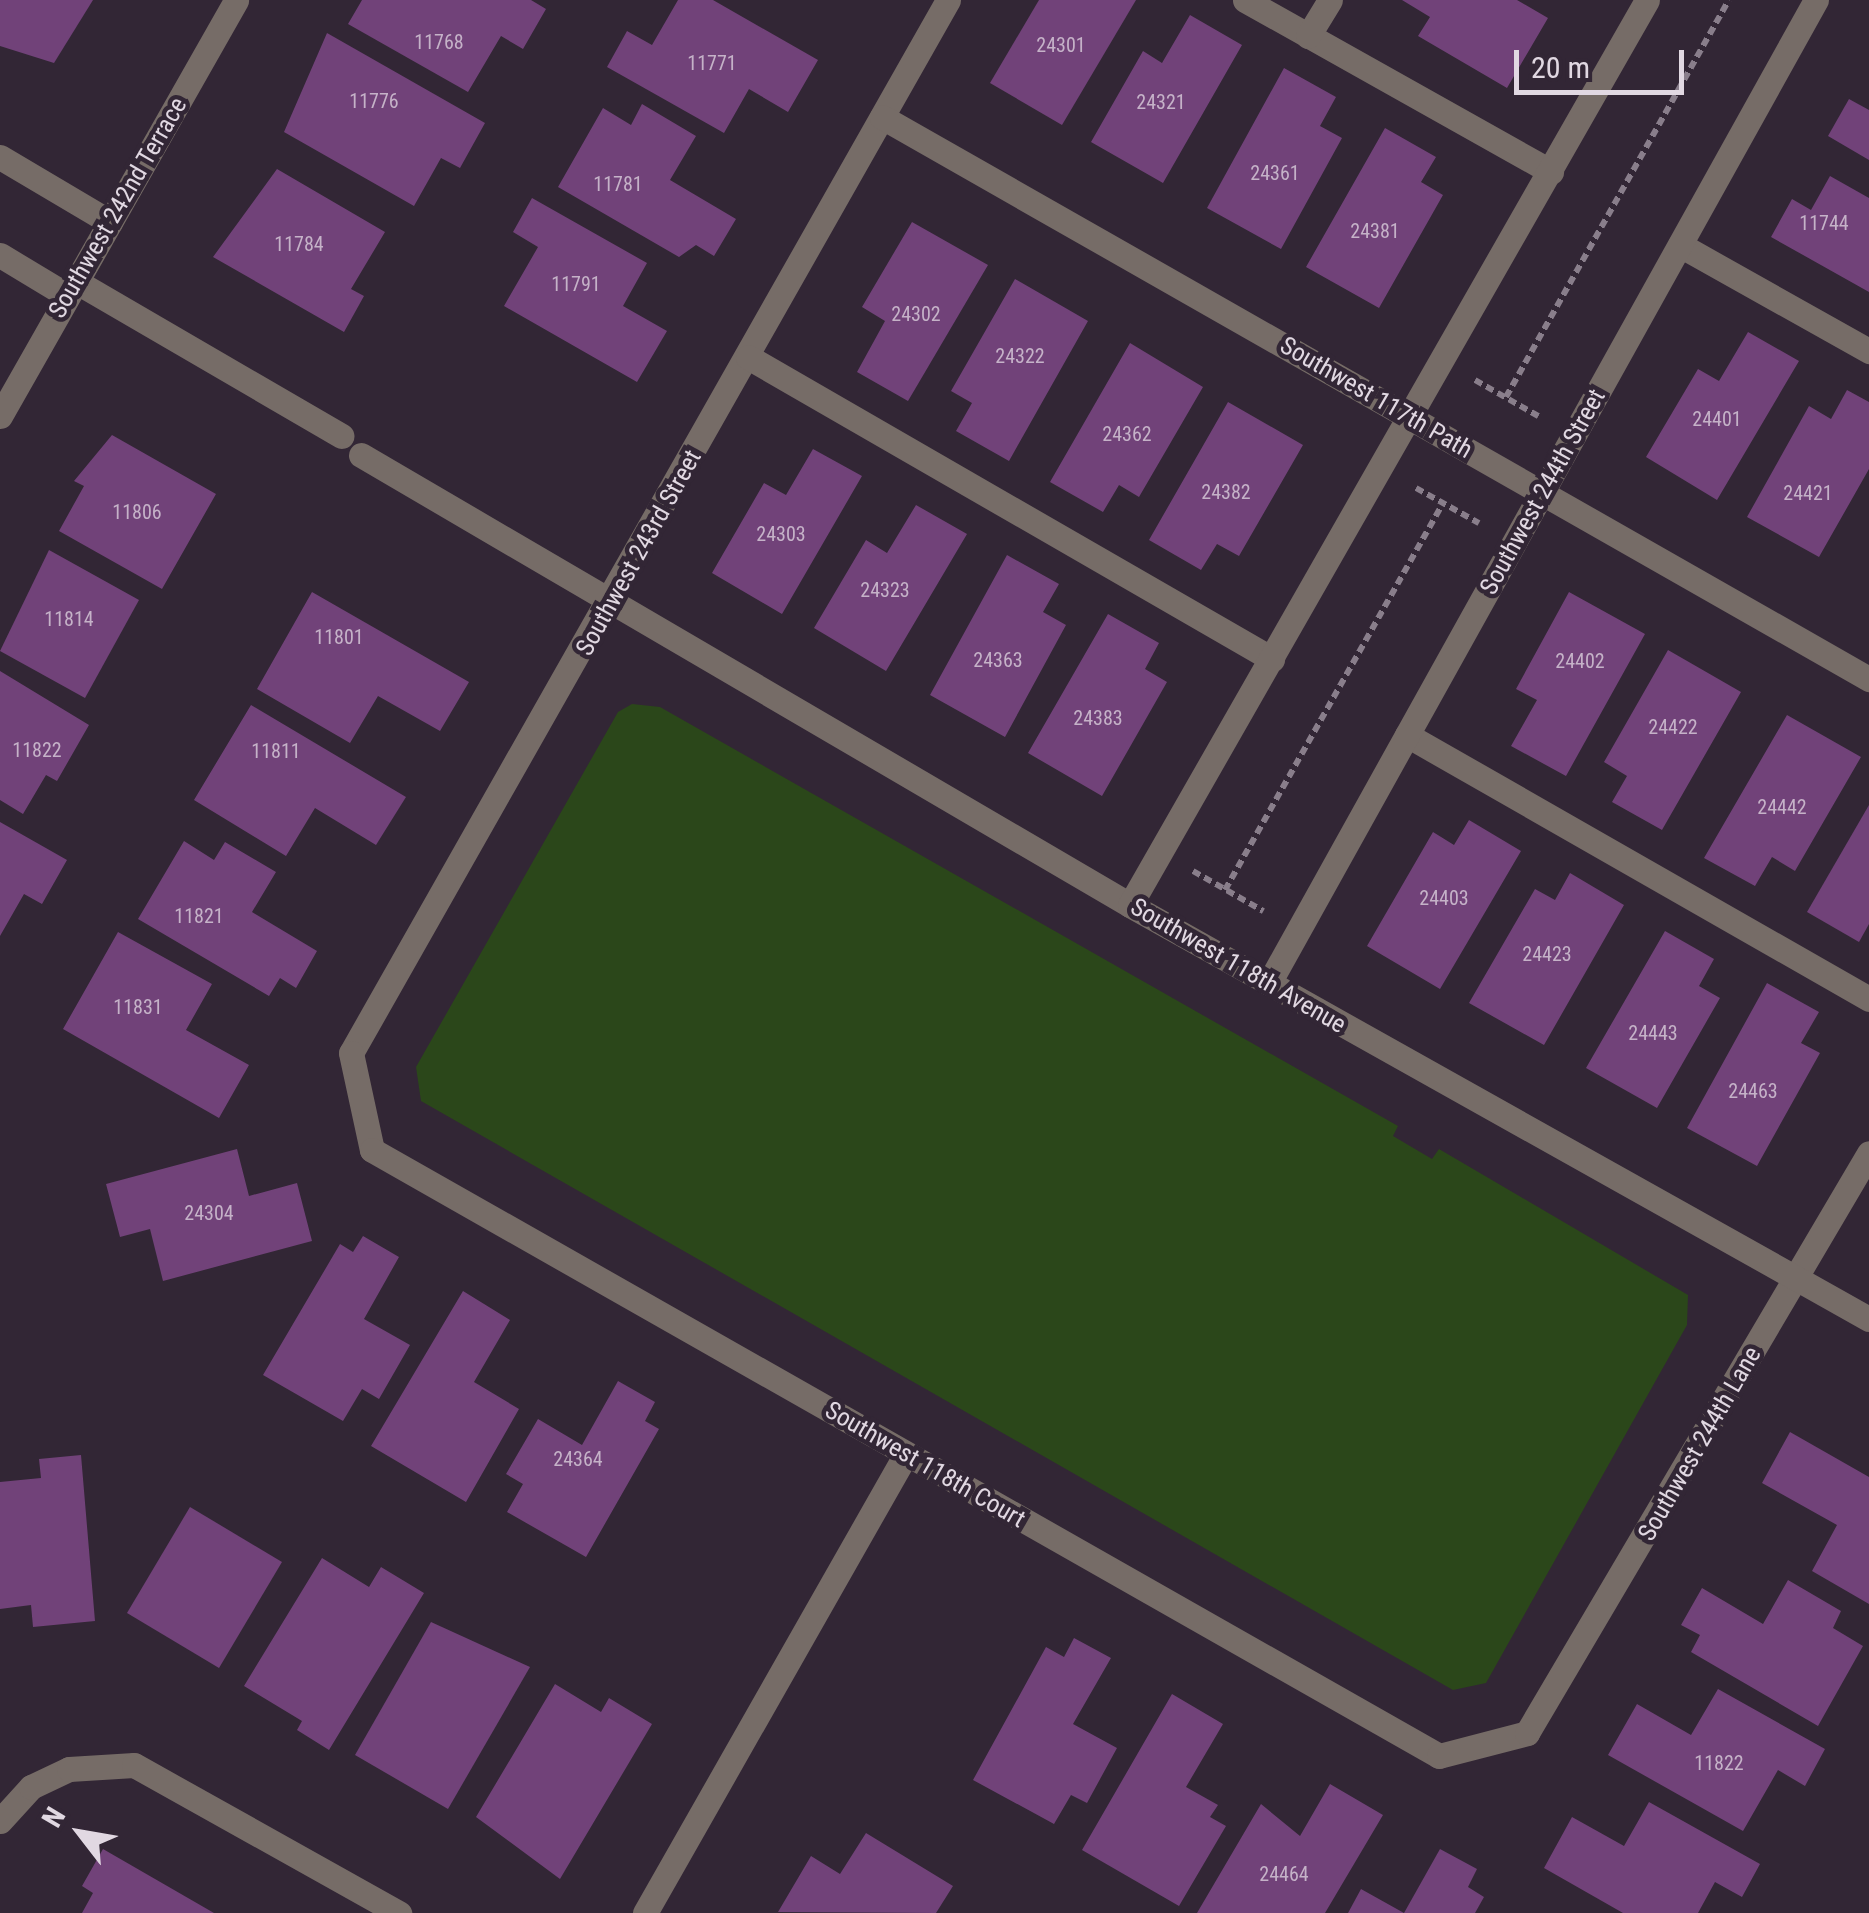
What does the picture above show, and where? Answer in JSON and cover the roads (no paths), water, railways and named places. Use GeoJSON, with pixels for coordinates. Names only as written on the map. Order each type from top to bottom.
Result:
{"type":"FeatureCollection","features":[{"type":"Feature","properties":{"kind":"street","name":"Southwest 242nd Terrace"},"geometry":{"type":"LineString","coordinates":[[0,416],[236,0]]}},
{"type":"Feature","properties":{"kind":"street","name":"Southwest 243rd Street"},"geometry":{"type":"LineString","coordinates":[[358,1107],[351,1053],[610,604],[948,0]]}},
{"type":"Feature","properties":{"kind":"street"},"geometry":{"type":"LineString","coordinates":[[1245,0],[1552,172]]}},
{"type":"Feature","properties":{"kind":"street"},"geometry":{"type":"LineString","coordinates":[[1308,36],[1330,0]]}},
{"type":"Feature","properties":{"kind":"street"},"geometry":{"type":"LineString","coordinates":[[1130,905],[1413,420],[1647,0]]}},
{"type":"Feature","properties":{"kind":"street","name":"Southwest 244th Street"},"geometry":{"type":"LineString","coordinates":[[1269,983],[1816,0]]}},
{"type":"Feature","properties":{"kind":"street","name":"Southwest 117th Path"},"geometry":{"type":"LineString","coordinates":[[882,118],[1869,680]]}},
{"type":"Feature","properties":{"kind":"street"},"geometry":{"type":"LineString","coordinates":[[0,157],[110,222]]}},
{"type":"Feature","properties":{"kind":"street"},"geometry":{"type":"LineString","coordinates":[[1680,245],[1869,351]]}},
{"type":"Feature","properties":{"kind":"street"},"geometry":{"type":"LineString","coordinates":[[0,255],[72,289]]}},
{"type":"Feature","properties":{"kind":"street","name":"Southwest 118th Avenue"},"geometry":{"type":"LineString","coordinates":[[72,289],[351,445],[610,604],[1130,905],[1869,1319]]}},
{"type":"Feature","properties":{"kind":"street"},"geometry":{"type":"LineString","coordinates":[[748,357],[1272,659]]}},
{"type":"Feature","properties":{"kind":"street"},"geometry":{"type":"LineString","coordinates":[[1408,735],[1869,999]]}},
{"type":"Feature","properties":{"kind":"street","name":"Southwest 118th Court"},"geometry":{"type":"LineString","coordinates":[[358,1107],[378,1155],[1439,1756],[1527,1732]]}},
{"type":"Feature","properties":{"kind":"street","name":"Southwest 244th Lane"},"geometry":{"type":"LineString","coordinates":[[1527,1732],[1869,1153]]}},
{"type":"Feature","properties":{"kind":"street"},"geometry":{"type":"LineString","coordinates":[[645,1913],[906,1454]]}},
{"type":"Feature","properties":{"kind":"street"},"geometry":{"type":"LineString","coordinates":[[0,1821],[31,1787],[68,1768],[134,1765],[399,1913]]}}]}
